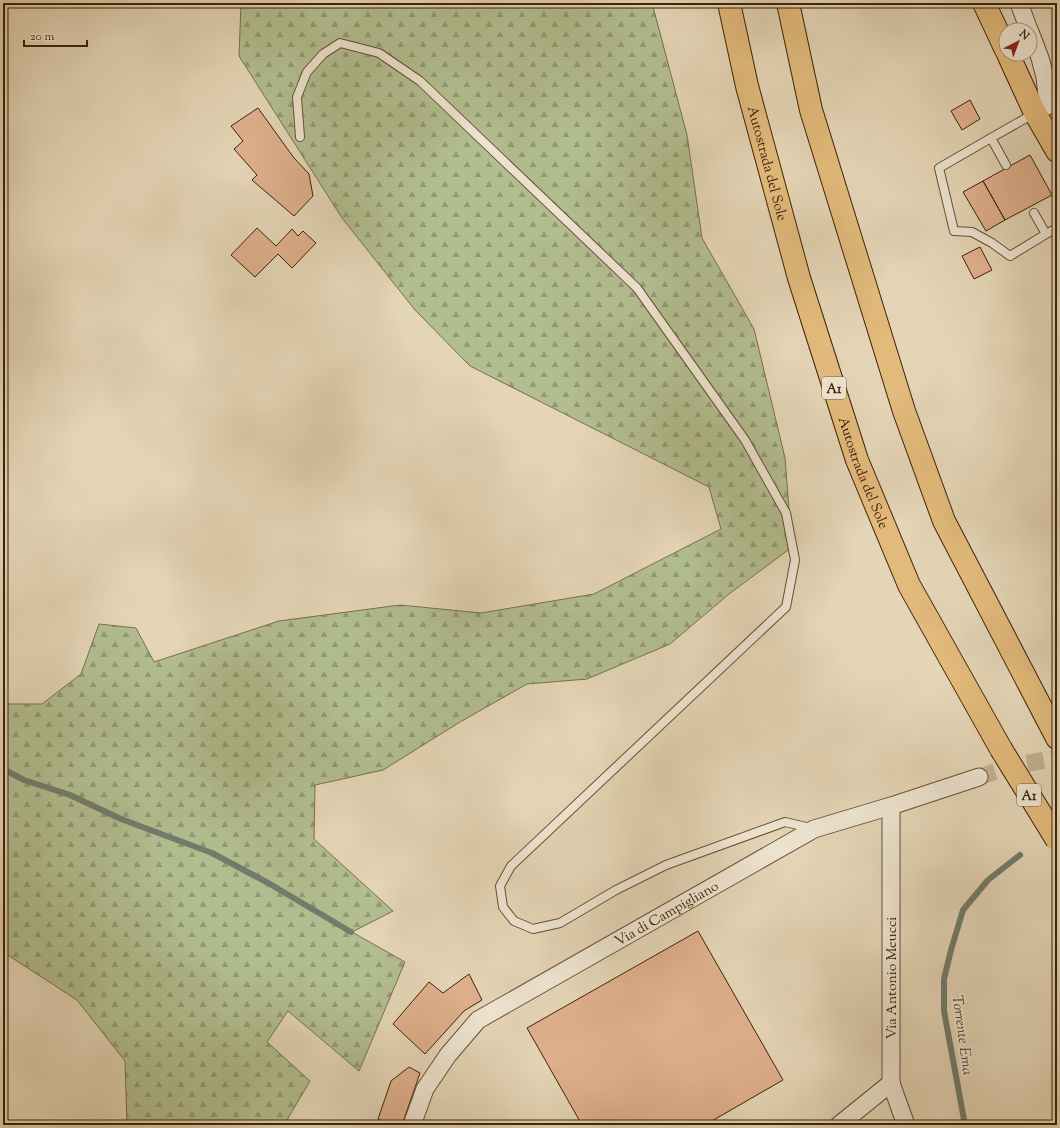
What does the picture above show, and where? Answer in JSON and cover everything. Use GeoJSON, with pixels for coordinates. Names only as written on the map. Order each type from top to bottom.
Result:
{"type":"FeatureCollection","features":[{"type":"Feature","properties":{"kind":"main road","name":"Autostrada del Sole"},"geometry":{"type":"LineString","coordinates":[[729,3],[747,86],[799,278],[856,460],[909,585],[1001,749],[1057,840]]}},
{"type":"Feature","properties":{"kind":"main road"},"geometry":{"type":"LineString","coordinates":[[788,3],[811,110],[904,411],[941,514],[1057,738]]}},
{"type":"Feature","properties":{"kind":"main road"},"geometry":{"type":"LineString","coordinates":[[984,3],[998,33]]}},
{"type":"Feature","properties":{"kind":"main road"},"geometry":{"type":"LineString","coordinates":[[1000,3],[1008,22]]}},
{"type":"Feature","properties":{"kind":"main road"},"geometry":{"type":"LineString","coordinates":[[1013,62],[1047,114]]}},
{"type":"Feature","properties":{"kind":"main road"},"geometry":{"type":"LineString","coordinates":[[1027,62],[1047,114],[1057,152]]}},
{"type":"Feature","properties":{"kind":"street"},"geometry":{"type":"LineString","coordinates":[[1018,3],[1026,22]]}},
{"type":"Feature","properties":{"kind":"street"},"geometry":{"type":"LineString","coordinates":[[1038,53],[1045,77],[1047,114]]}},
{"type":"Feature","properties":{"kind":"street","name":"Via di Campigliano"},"geometry":{"type":"LineString","coordinates":[[412,1125],[425,1089],[448,1055],[478,1020],[814,829],[891,806],[979,777]]}},
{"type":"Feature","properties":{"kind":"street","name":"Via Antonio Meucci"},"geometry":{"type":"LineString","coordinates":[[891,806],[891,1083],[906,1125]]}},
{"type":"Feature","properties":{"kind":"street"},"geometry":{"type":"LineString","coordinates":[[839,1125],[891,1083]]}},
{"type":"Feature","properties":{"kind":"lane"},"geometry":{"type":"LineString","coordinates":[[300,137],[297,97],[307,72],[323,54],[340,43],[379,53],[420,81],[638,288],[745,440],[786,513],[795,560],[786,607],[510,866],[500,886],[503,907],[514,921],[533,929],[560,923],[616,890],[666,865],[785,822],[814,829]]}},
{"type":"Feature","properties":{"kind":"lane"},"geometry":{"type":"LineString","coordinates":[[1047,114],[990,138],[939,168],[954,232],[972,232],[992,243],[1010,256],[1057,228]]}},
{"type":"Feature","properties":{"kind":"lane"},"geometry":{"type":"LineString","coordinates":[[990,138],[1006,165]]}},
{"type":"Feature","properties":{"kind":"lane"},"geometry":{"type":"LineString","coordinates":[[1034,213],[1046,234]]}},
{"type":"Feature","properties":{"kind":"green space"},"geometry":{"type":"Polygon","coordinates":[[[241,3],[652,3],[687,135],[702,238],[754,329],[785,458],[792,547],[729,594],[670,644],[587,679],[527,684],[460,722],[383,770],[315,785],[314,839],[393,911],[352,932],[405,962],[359,1071],[288,1011],[267,1042],[310,1081],[284,1125],[127,1125],[125,1061],[77,1000],[3,952],[3,704],[42,704],[81,674],[99,624],[136,628],[154,662],[279,621],[400,605],[481,613],[594,594],[721,529],[709,487],[470,366],[415,310],[342,218],[239,56],[241,3]]]}},
{"type":"Feature","properties":{"kind":"building"},"geometry":{"type":"Polygon","coordinates":[[[970,100],[980,119],[962,130],[951,111],[970,100]]]}},
{"type":"Feature","properties":{"kind":"building"},"geometry":{"type":"Polygon","coordinates":[[[258,108],[294,158],[309,174],[313,196],[294,216],[252,180],[257,175],[234,149],[243,141],[231,126],[258,108]]]}},
{"type":"Feature","properties":{"kind":"building"},"geometry":{"type":"Polygon","coordinates":[[[1030,155],[1052,195],[1005,220],[983,181],[1030,155]]]}},
{"type":"Feature","properties":{"kind":"building"},"geometry":{"type":"Polygon","coordinates":[[[983,181],[1005,220],[986,231],[963,192],[983,181]]]}},
{"type":"Feature","properties":{"kind":"building"},"geometry":{"type":"Polygon","coordinates":[[[257,228],[276,246],[292,229],[298,236],[303,231],[316,243],[292,268],[278,254],[255,277],[231,255],[257,228]]]}},
{"type":"Feature","properties":{"kind":"building"},"geometry":{"type":"Polygon","coordinates":[[[980,247],[992,270],[974,279],[962,256],[980,247]]]}},
{"type":"Feature","properties":{"kind":"building"},"geometry":{"type":"Polygon","coordinates":[[[698,931],[783,1080],[710,1122],[712,1125],[582,1125],[527,1028],[698,931]]]}},
{"type":"Feature","properties":{"kind":"building"},"geometry":{"type":"Polygon","coordinates":[[[469,974],[482,1000],[464,1011],[425,1054],[393,1024],[429,982],[443,993],[469,974]]]}},
{"type":"Feature","properties":{"kind":"building"},"geometry":{"type":"Polygon","coordinates":[[[409,1067],[420,1073],[402,1125],[390,1125],[378,1119],[391,1081],[409,1067]]]}},
{"type":"Feature","properties":{"kind":"waterway"},"geometry":{"type":"LineString","coordinates":[[3,769],[24,780],[70,795],[121,819],[212,853],[270,884],[351,932]]}},
{"type":"Feature","properties":{"kind":"waterway","name":"Torrente Ema"},"geometry":{"type":"LineString","coordinates":[[965,1125],[944,1011],[944,979],[963,910],[988,880],[1020,855]]}},
{"type":"Feature","properties":{"kind":"tunnel"},"geometry":{"type":"LineString","coordinates":[[979,777],[1013,766],[1057,758]]}}]}
